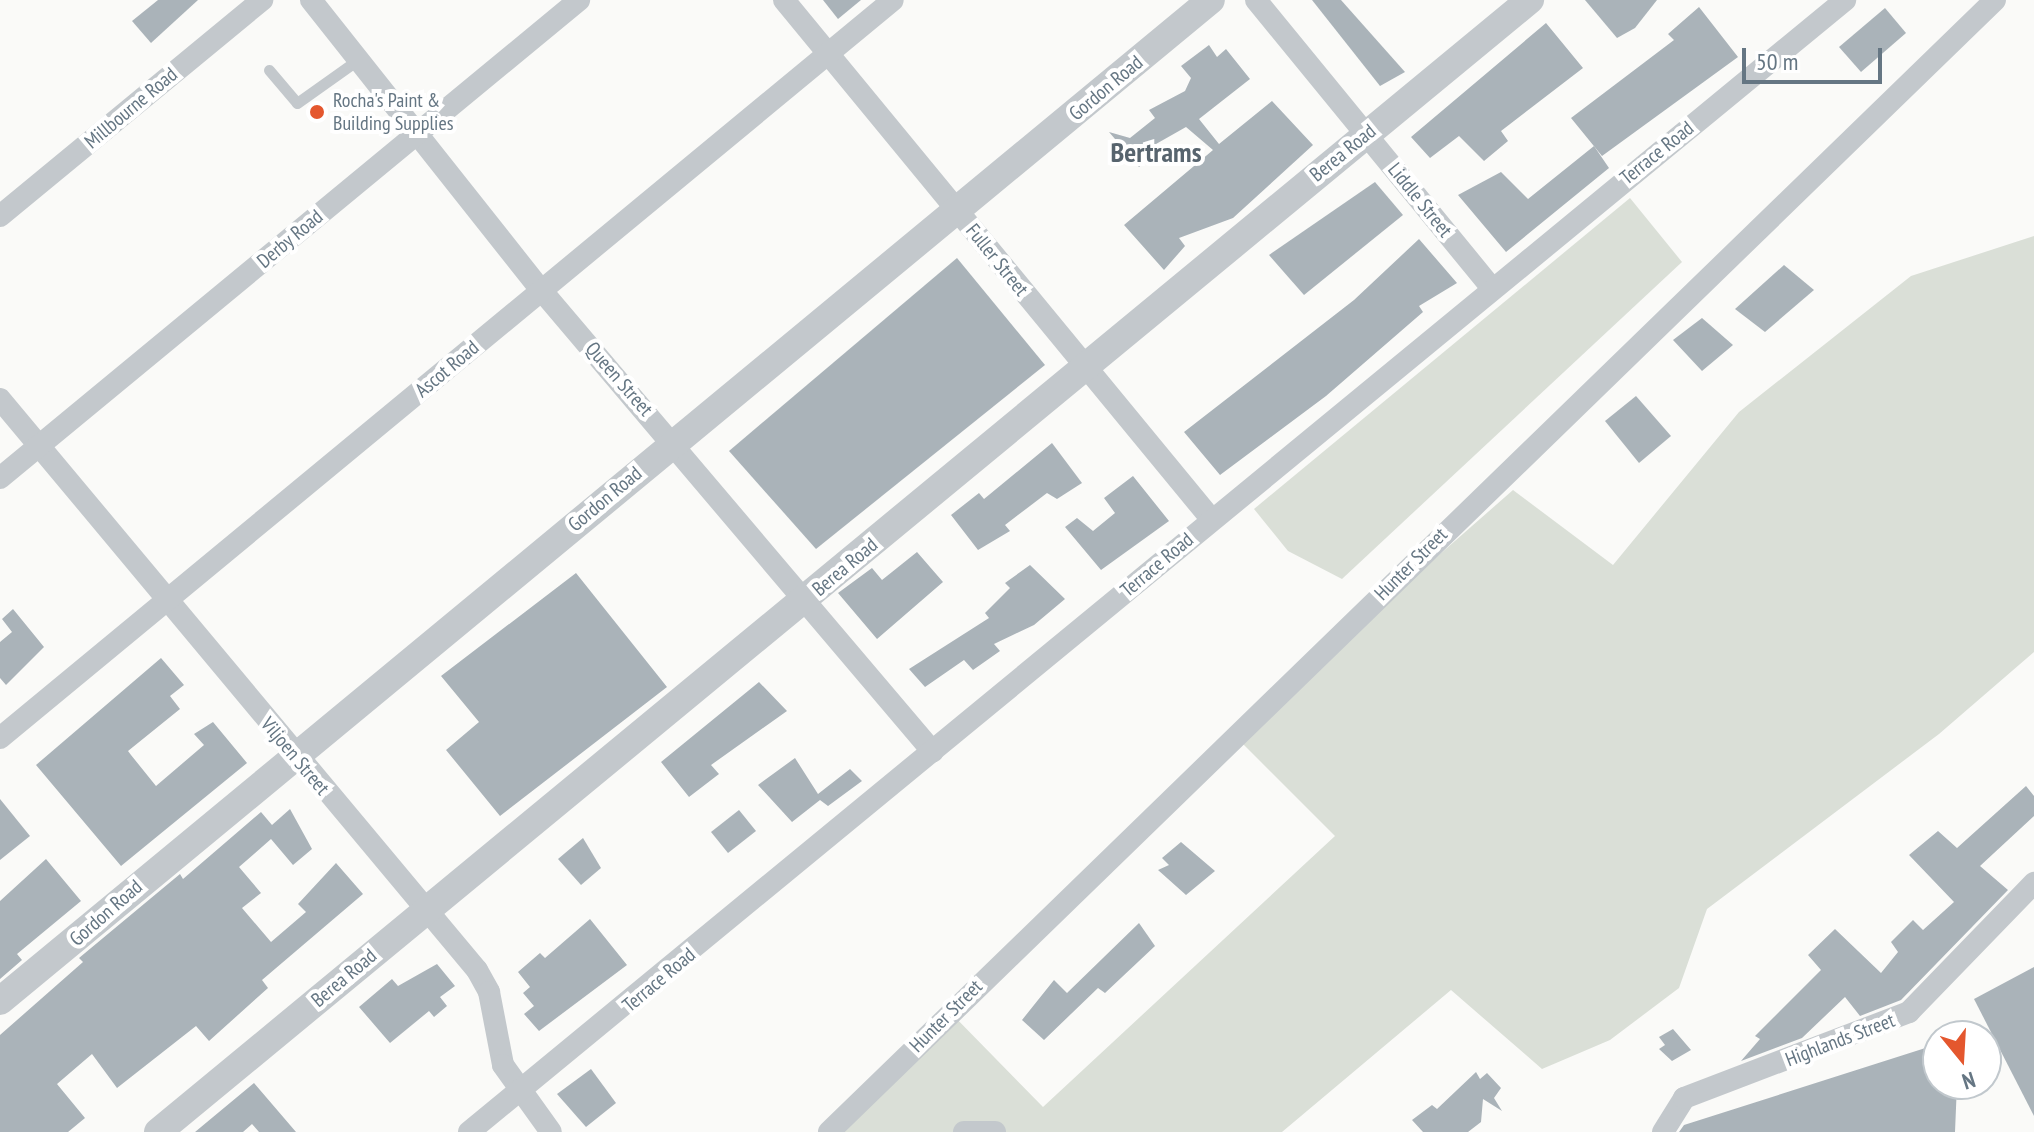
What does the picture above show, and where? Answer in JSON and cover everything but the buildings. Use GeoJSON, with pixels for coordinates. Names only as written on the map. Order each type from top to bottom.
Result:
{"type":"FeatureCollection","features":[{"type":"Feature","properties":{"kind":"street","name":"Millbourne Road"},"geometry":{"type":"LineString","coordinates":[[0,216],[262,0]]}},
{"type":"Feature","properties":{"kind":"street","name":"Queen Street"},"geometry":{"type":"LineString","coordinates":[[311,0],[420,131],[542,291],[673,441],[933,752]]}},
{"type":"Feature","properties":{"kind":"street","name":"Derby Road"},"geometry":{"type":"LineString","coordinates":[[0,478],[579,0]]}},
{"type":"Feature","properties":{"kind":"street","name":"Fuller Street"},"geometry":{"type":"LineString","coordinates":[[784,0],[1212,520]]}},
{"type":"Feature","properties":{"kind":"street","name":"Ascot Road"},"geometry":{"type":"LineString","coordinates":[[0,738],[893,0]]}},
{"type":"Feature","properties":{"kind":"street","name":"Gordon Road"},"geometry":{"type":"LineString","coordinates":[[0,1001],[673,441],[1211,0]]}},
{"type":"Feature","properties":{"kind":"street","name":"Liddle Street"},"geometry":{"type":"LineString","coordinates":[[1256,0],[1492,288]]}},
{"type":"Feature","properties":{"kind":"street","name":"Berea Road"},"geometry":{"type":"LineString","coordinates":[[158,1132],[1530,0]]}},
{"type":"Feature","properties":{"kind":"street","name":"Terrace Road"},"geometry":{"type":"LineString","coordinates":[[469,1132],[521,1094],[1492,288],[1845,0]]}},
{"type":"Feature","properties":{"kind":"street","name":"Hunter Street"},"geometry":{"type":"LineString","coordinates":[[829,1132],[1995,0]]}},
{"type":"Feature","properties":{"kind":"street","name":"Viljoen Street"},"geometry":{"type":"LineString","coordinates":[[0,399],[484,981],[503,1065],[551,1132]]}},
{"type":"Feature","properties":{"kind":"street","name":"Highlands Street"},"geometry":{"type":"LineString","coordinates":[[1663,1132],[1684,1098],[1909,1012],[2034,883]]}},
{"type":"Feature","properties":{"kind":"street"},"geometry":{"type":"LineString","coordinates":[[964,1132],[995,1132]]}},
{"type":"Feature","properties":{"kind":"lane"},"geometry":{"type":"LineString","coordinates":[[269,70],[297,103],[359,58]]}},
{"type":"Feature","properties":{"kind":"shaded area"},"geometry":{"type":"Polygon","coordinates":[[[1630,198],[1682,262],[1342,579],[1288,551],[1254,509],[1630,198]]]}},
{"type":"Feature","properties":{"kind":"shaded area"},"geometry":{"type":"Polygon","coordinates":[[[2034,236],[2034,652],[1939,734],[1707,909],[1679,988],[1610,1040],[1542,1069],[1451,990],[1282,1132],[824,1132],[948,1010],[1043,1107],[1335,836],[1241,742],[1333,648],[1513,490],[1613,565],[1739,412],[1911,276],[2034,236]]]}},
{"type":"Feature","properties":{"kind":"place","name":"Rocha's Paint & Building Supplies"},"geometry":{"type":"Point","coordinates":[317,112]}},
{"type":"Feature","properties":{"kind":"district","name":"Bertrams"},"geometry":{"type":"Point","coordinates":[1156,152]}}]}
